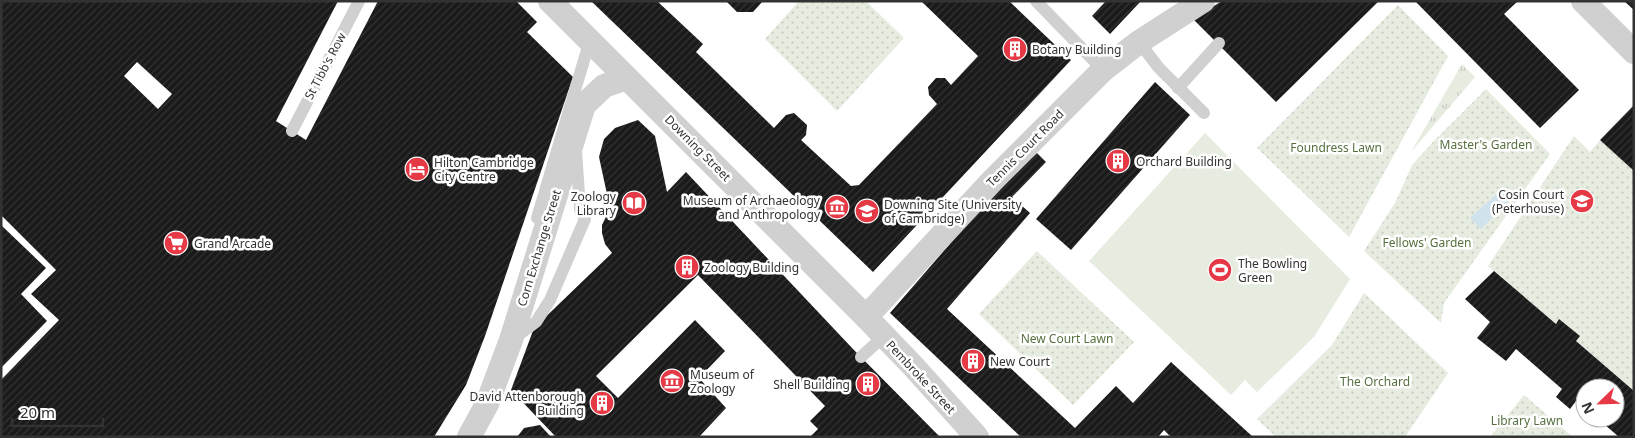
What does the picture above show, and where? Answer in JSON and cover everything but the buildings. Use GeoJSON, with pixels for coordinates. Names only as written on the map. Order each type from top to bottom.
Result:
{"type":"FeatureCollection","features":[{"type":"Feature","properties":{"kind":"street","name":"Downing Street"},"geometry":{"type":"LineString","coordinates":[[550,1],[866,317]]}},
{"type":"Feature","properties":{"kind":"street","name":"Tennis Court Road"},"geometry":{"type":"LineString","coordinates":[[866,317],[992,181],[1103,70],[1143,47],[1203,1]]}},
{"type":"Feature","properties":{"kind":"street"},"geometry":{"type":"LineString","coordinates":[[1583,1],[1634,52]]}},
{"type":"Feature","properties":{"kind":"street","name":"Corn Exchange Street"},"geometry":{"type":"LineString","coordinates":[[469,437],[488,404],[584,105],[604,86],[627,78]]}},
{"type":"Feature","properties":{"kind":"street","name":"Pembroke Street"},"geometry":{"type":"LineString","coordinates":[[866,317],[913,366],[976,437]]}},
{"type":"Feature","properties":{"kind":"lane","name":"St Tibb's Row"},"geometry":{"type":"LineString","coordinates":[[292,131],[359,1]]}},
{"type":"Feature","properties":{"kind":"lane"},"geometry":{"type":"LineString","coordinates":[[1036,1],[1103,70]]}},
{"type":"Feature","properties":{"kind":"lane"},"geometry":{"type":"LineString","coordinates":[[511,330],[590,40]]}},
{"type":"Feature","properties":{"kind":"lane"},"geometry":{"type":"LineString","coordinates":[[1178,88],[1219,43]]}},
{"type":"Feature","properties":{"kind":"lane"},"geometry":{"type":"LineString","coordinates":[[1143,47],[1159,68],[1204,112]]}},
{"type":"Feature","properties":{"kind":"lane"},"geometry":{"type":"LineString","coordinates":[[511,330],[536,322],[550,300],[585,219],[580,209],[575,131]]}},
{"type":"Feature","properties":{"kind":"lane"},"geometry":{"type":"LineString","coordinates":[[861,357],[884,336]]}},
{"type":"Feature","properties":{"kind":"green space"},"geometry":{"type":"Polygon","coordinates":[[[799,1],[866,1],[904,38],[837,111],[765,39],[799,1]]]}},
{"type":"Feature","properties":{"kind":"green space","name":"Foundress Lawn"},"geometry":{"type":"Polygon","coordinates":[[[1398,5],[1448,56],[1349,237],[1257,148],[1398,5]]]}},
{"type":"Feature","properties":{"kind":"green space"},"geometry":{"type":"Polygon","coordinates":[[[1462,64],[1475,77],[1411,152],[1462,64]]]}},
{"type":"Feature","properties":{"kind":"green space","name":"Fellows' Garden"},"geometry":{"type":"Polygon","coordinates":[[[1486,89],[1550,154],[1444,303],[1441,323],[1364,251],[1395,203],[1412,165],[1486,89]]]}},
{"type":"Feature","properties":{"kind":"green space","name":"The Bowling Green"},"geometry":{"type":"Polygon","coordinates":[[[1205,133],[1350,279],[1314,337],[1257,392],[1245,380],[1231,395],[1089,261],[1205,133]]]}},
{"type":"Feature","properties":{"kind":"green space","name":"Cosin Court (Peterhouse)"},"geometry":{"type":"Polygon","coordinates":[[[1574,136],[1590,152],[1600,140],[1634,171],[1634,391],[1625,383],[1625,378],[1619,378],[1576,341],[1579,336],[1559,319],[1556,324],[1488,266],[1574,136]]]}},
{"type":"Feature","properties":{"kind":"green space","name":"New Court Lawn"},"geometry":{"type":"Polygon","coordinates":[[[1037,251],[1134,342],[1073,405],[979,314],[1037,251]]]}},
{"type":"Feature","properties":{"kind":"green space","name":"The Orchard"},"geometry":{"type":"Polygon","coordinates":[[[1364,293],[1448,373],[1405,437],[1276,437],[1257,419],[1332,345],[1364,293]]]}},
{"type":"Feature","properties":{"kind":"green space","name":"Library Lawn"},"geometry":{"type":"Polygon","coordinates":[[[1524,395],[1573,437],[1490,437],[1524,395]]]}},
{"type":"Feature","properties":{"kind":"water"},"geometry":{"type":"Polygon","coordinates":[[[1500,191],[1509,201],[1481,229],[1470,218],[1500,191]]]}},
{"type":"Feature","properties":{"kind":"place","name":"Botany Building"},"geometry":{"type":"Point","coordinates":[1015,49]}},
{"type":"Feature","properties":{"kind":"place","name":"Orchard Building"},"geometry":{"type":"Point","coordinates":[1118,161]}},
{"type":"Feature","properties":{"kind":"place","name":"Hilton Cambridge City Centre"},"geometry":{"type":"Point","coordinates":[417,169]}},
{"type":"Feature","properties":{"kind":"place","name":"Cosin Court (Peterhouse)"},"geometry":{"type":"Point","coordinates":[1582,201]}},
{"type":"Feature","properties":{"kind":"place","name":"Zoology Library"},"geometry":{"type":"Point","coordinates":[634,203]}},
{"type":"Feature","properties":{"kind":"place","name":"Museum of Archaeology and Anthropology"},"geometry":{"type":"Point","coordinates":[837,207]}},
{"type":"Feature","properties":{"kind":"place","name":"Downing Site (University of Cambridge)"},"geometry":{"type":"Point","coordinates":[867,211]}},
{"type":"Feature","properties":{"kind":"place","name":"Grand Arcade"},"geometry":{"type":"Point","coordinates":[176,243]}},
{"type":"Feature","properties":{"kind":"place","name":"Zoology Building"},"geometry":{"type":"Point","coordinates":[687,267]}},
{"type":"Feature","properties":{"kind":"place","name":"The Bowling Green"},"geometry":{"type":"Point","coordinates":[1220,270]}},
{"type":"Feature","properties":{"kind":"place","name":"New Court"},"geometry":{"type":"Point","coordinates":[973,361]}},
{"type":"Feature","properties":{"kind":"place","name":"Museum of Zoology"},"geometry":{"type":"Point","coordinates":[672,381]}},
{"type":"Feature","properties":{"kind":"place","name":"Shell Building"},"geometry":{"type":"Point","coordinates":[868,384]}},
{"type":"Feature","properties":{"kind":"place","name":"David Attenborough Building"},"geometry":{"type":"Point","coordinates":[602,403]}},
{"type":"Feature","properties":{"kind":"park label","name":"Master's Garden"},"geometry":{"type":"Point","coordinates":[1486,144]}}]}
